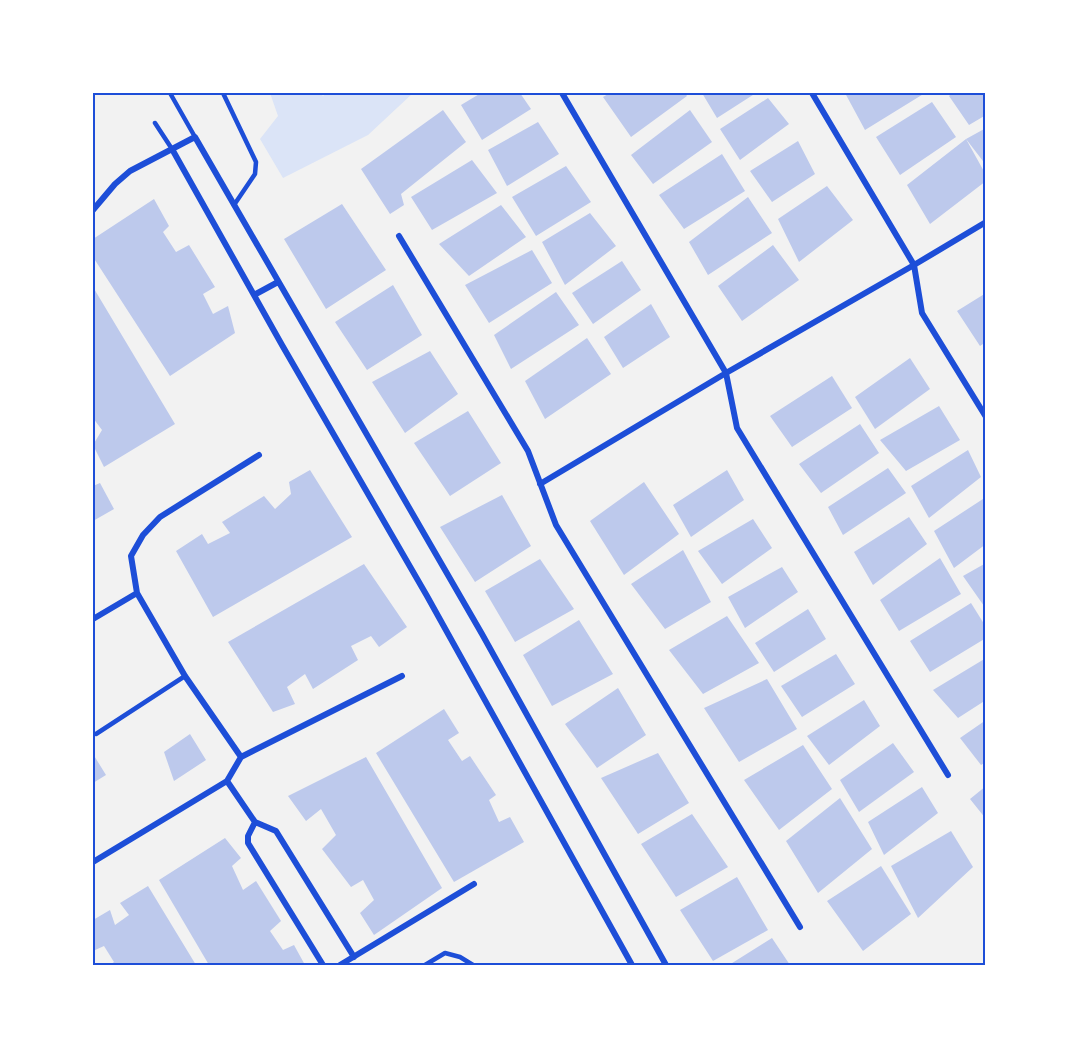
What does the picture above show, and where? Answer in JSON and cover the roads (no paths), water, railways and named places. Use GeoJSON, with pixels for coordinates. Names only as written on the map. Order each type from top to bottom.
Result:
{"type":"FeatureCollection","features":[{"type":"Feature","properties":{"kind":"street"},"geometry":{"type":"LineString","coordinates":[[562,93],[726,373],[737,428],[948,775]]}},
{"type":"Feature","properties":{"kind":"street"},"geometry":{"type":"LineString","coordinates":[[812,93],[914,266],[922,313],[986,417]]}},
{"type":"Feature","properties":{"kind":"street"},"geometry":{"type":"LineString","coordinates":[[93,210],[115,184],[130,171],[195,137],[482,634],[666,965]]}},
{"type":"Feature","properties":{"kind":"street"},"geometry":{"type":"LineString","coordinates":[[172,149],[433,607],[632,965]]}},
{"type":"Feature","properties":{"kind":"street"},"geometry":{"type":"LineString","coordinates":[[540,484],[986,222]]}},
{"type":"Feature","properties":{"kind":"street"},"geometry":{"type":"LineString","coordinates":[[399,236],[528,451],[556,525],[800,927]]}},
{"type":"Feature","properties":{"kind":"street"},"geometry":{"type":"LineString","coordinates":[[254,295],[278,282]]}},
{"type":"Feature","properties":{"kind":"street"},"geometry":{"type":"LineString","coordinates":[[241,757],[186,676],[137,592],[131,556],[143,535],[160,517],[259,455]]}},
{"type":"Feature","properties":{"kind":"street"},"geometry":{"type":"LineString","coordinates":[[93,619],[137,592]]}},
{"type":"Feature","properties":{"kind":"street"},"geometry":{"type":"LineString","coordinates":[[93,862],[227,781],[241,757],[402,676]]}},
{"type":"Feature","properties":{"kind":"street"},"geometry":{"type":"LineString","coordinates":[[227,781],[255,822],[276,831],[354,957]]}},
{"type":"Feature","properties":{"kind":"street"},"geometry":{"type":"LineString","coordinates":[[255,822],[248,843],[322,965]]}},
{"type":"Feature","properties":{"kind":"street"},"geometry":{"type":"LineString","coordinates":[[340,965],[474,884]]}},
{"type":"Feature","properties":{"kind":"lane"},"geometry":{"type":"LineString","coordinates":[[170,93],[195,137]]}},
{"type":"Feature","properties":{"kind":"lane"},"geometry":{"type":"LineString","coordinates":[[223,93],[256,162],[255,174],[233,206]]}},
{"type":"Feature","properties":{"kind":"lane"},"geometry":{"type":"LineString","coordinates":[[155,123],[172,149]]}},
{"type":"Feature","properties":{"kind":"lane"},"geometry":{"type":"LineString","coordinates":[[96,734],[186,676]]}},
{"type":"Feature","properties":{"kind":"lane"},"geometry":{"type":"LineString","coordinates":[[425,965],[445,953],[460,957],[473,965]]}}]}
